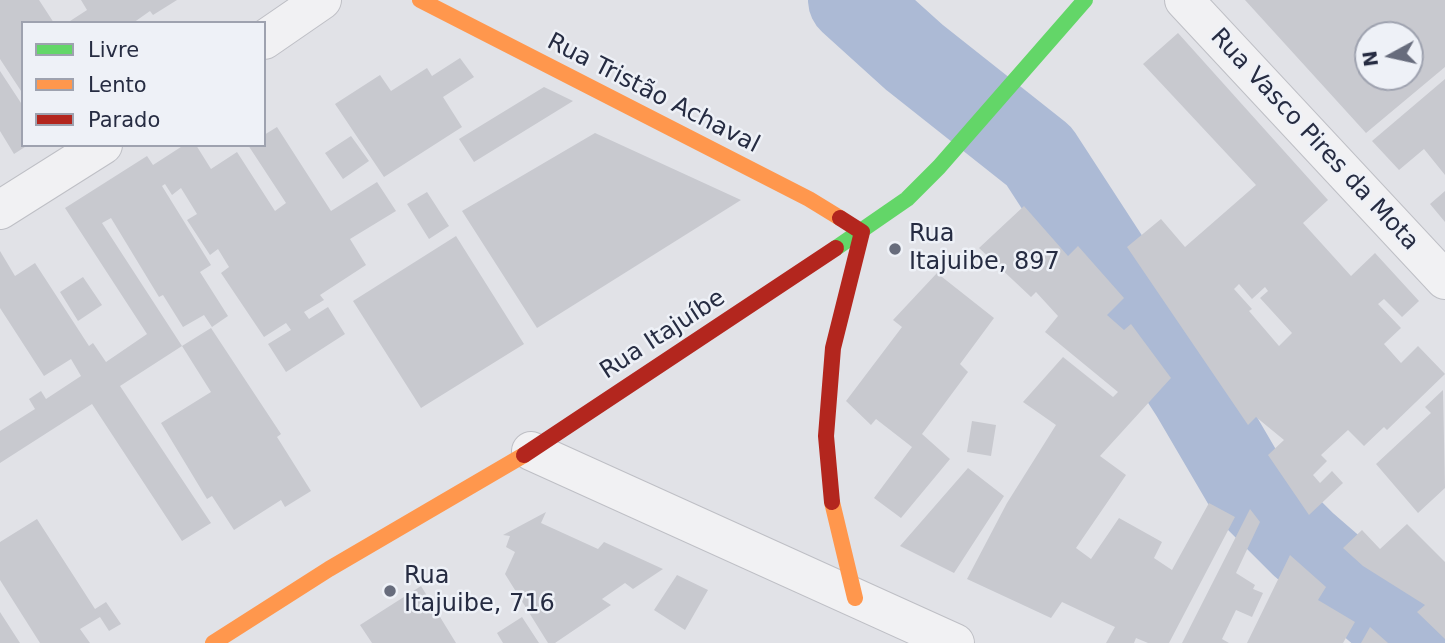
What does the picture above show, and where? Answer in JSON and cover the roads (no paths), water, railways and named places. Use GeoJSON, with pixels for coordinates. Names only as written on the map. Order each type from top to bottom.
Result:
{"type":"FeatureCollection","features":[{"type":"Feature","properties":{"kind":"main road","name":"Rua Tristão Achaval"},"geometry":{"type":"LineString","coordinates":[[421,0],[809,199],[862,232]]}},
{"type":"Feature","properties":{"kind":"main road","name":"Rua Itajuíbe"},"geometry":{"type":"LineString","coordinates":[[213,643],[340,563],[531,451],[719,324],[862,232],[906,199],[939,167],[1085,0]]}},
{"type":"Feature","properties":{"kind":"main road"},"geometry":{"type":"LineString","coordinates":[[855,598],[833,512],[826,436],[833,348],[862,232]]}},
{"type":"Feature","properties":{"kind":"street"},"geometry":{"type":"LineString","coordinates":[[266,39],[321,0]]}},
{"type":"Feature","properties":{"kind":"street","name":"Rua Vasco Pires da Mota"},"geometry":{"type":"LineString","coordinates":[[1184,0],[1445,281]]}},
{"type":"Feature","properties":{"kind":"street"},"geometry":{"type":"LineString","coordinates":[[0,210],[100,147]]}},
{"type":"Feature","properties":{"kind":"street"},"geometry":{"type":"LineString","coordinates":[[531,451],[955,643]]}},
{"type":"Feature","properties":{"kind":"waterway"},"geometry":{"type":"LineString","coordinates":[[851,0],[914,57],[1039,156],[1193,393],[1251,492],[1303,544],[1417,643]]}},
{"type":"Feature","properties":{"kind":"place","name":"Rua Itajuibe, 897"},"geometry":{"type":"Point","coordinates":[895,249]}},
{"type":"Feature","properties":{"kind":"place","name":"Rua Itajuibe, 716"},"geometry":{"type":"Point","coordinates":[390,591]}}]}
